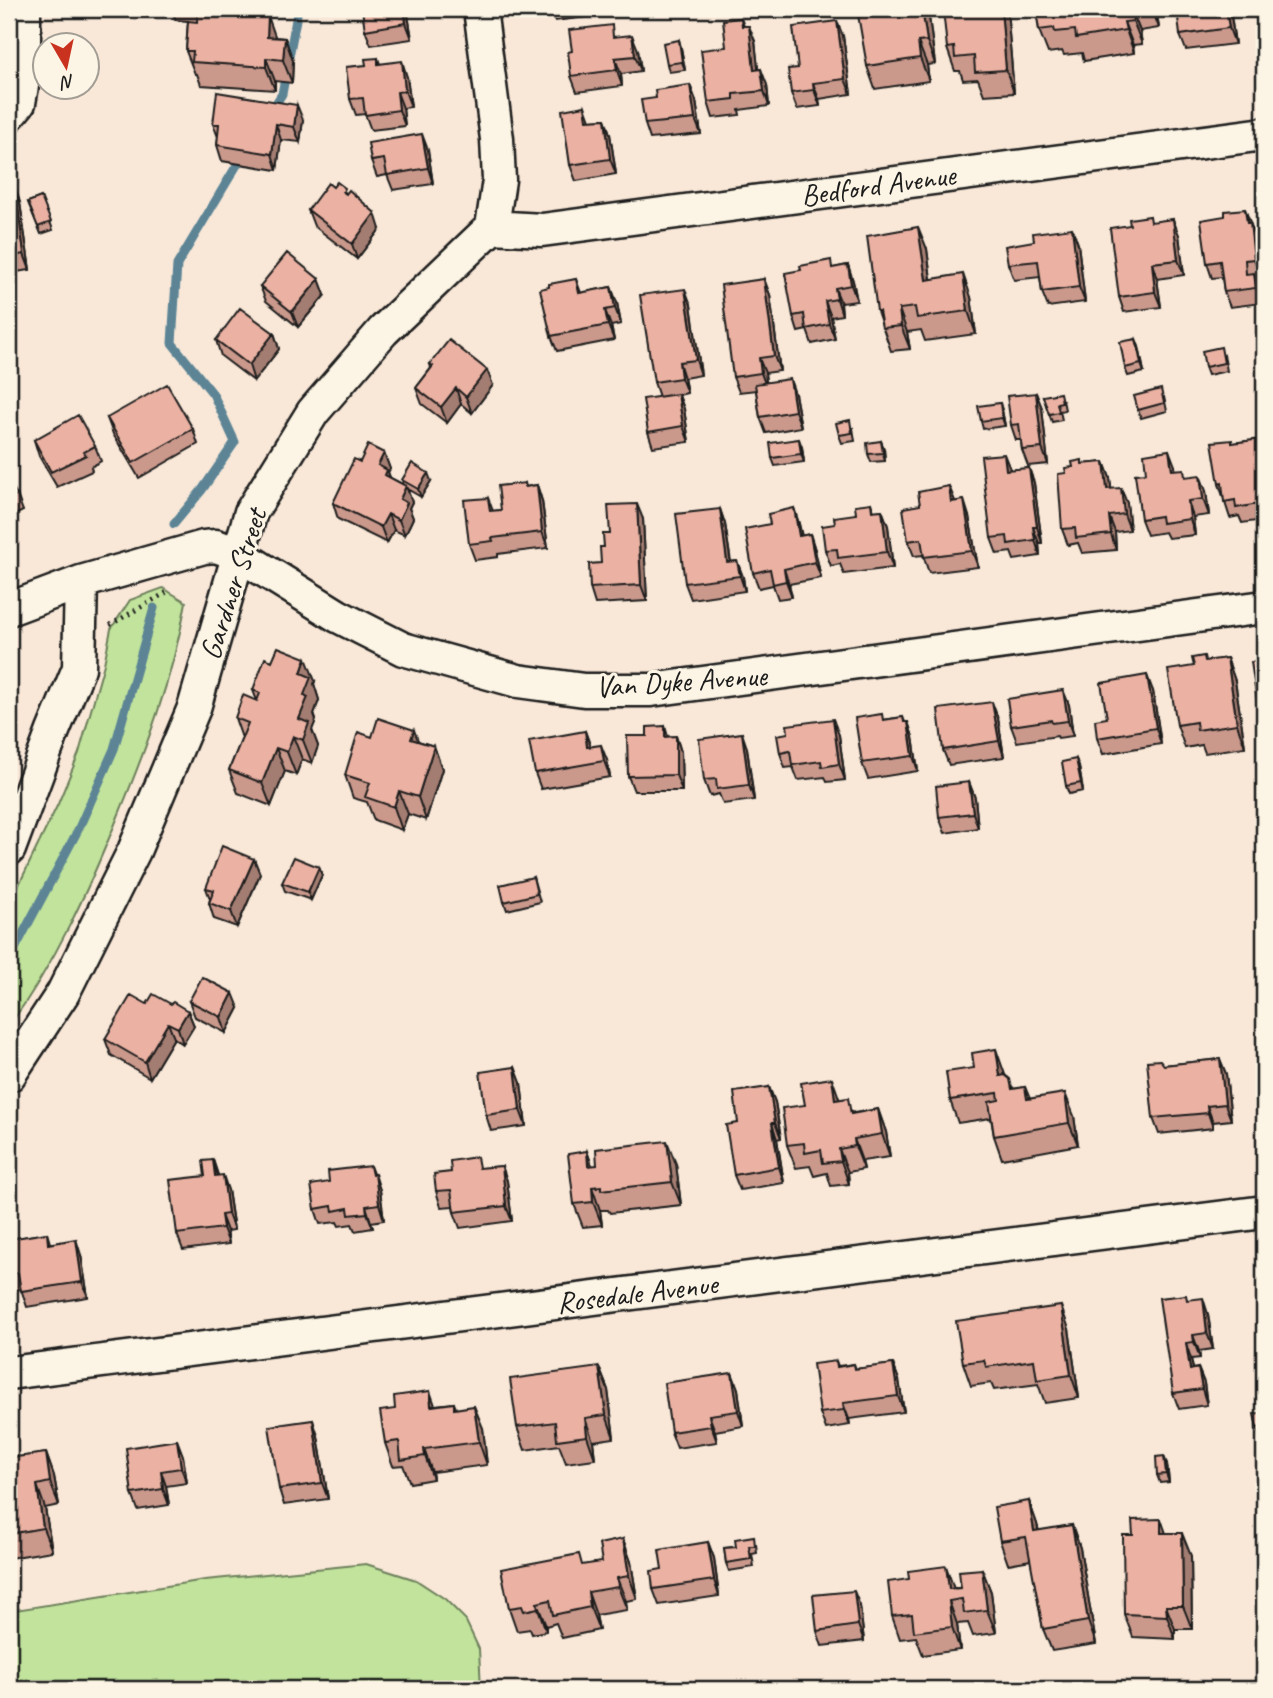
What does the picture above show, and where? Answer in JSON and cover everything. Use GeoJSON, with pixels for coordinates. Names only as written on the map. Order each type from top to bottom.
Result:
{"type":"FeatureCollection","features":[{"type":"Feature","properties":{"kind":"street"},"geometry":{"type":"LineString","coordinates":[[9,116],[19,103],[24,74],[24,9]]}},
{"type":"Feature","properties":{"kind":"street"},"geometry":{"type":"LineString","coordinates":[[480,9],[498,139],[499,180],[492,227]]}},
{"type":"Feature","properties":{"kind":"street","name":"Bedford Avenue"},"geometry":{"type":"LineString","coordinates":[[492,227],[542,230],[1264,134]]}},
{"type":"Feature","properties":{"kind":"street","name":"Gardner Street"},"geometry":{"type":"LineString","coordinates":[[9,1075],[63,993],[134,851],[194,708],[251,512],[313,412],[383,331],[492,227]]}},
{"type":"Feature","properties":{"kind":"street","name":"Van Dyke Avenue"},"geometry":{"type":"LineString","coordinates":[[9,609],[81,582],[204,547],[216,546],[238,554],[338,616],[403,649],[518,681],[583,690],[651,690],[1264,607]]}},
{"type":"Feature","properties":{"kind":"street"},"geometry":{"type":"LineString","coordinates":[[9,849],[79,668],[81,582]]}},
{"type":"Feature","properties":{"kind":"street","name":"Rosedale Avenue"},"geometry":{"type":"LineString","coordinates":[[9,1373],[1264,1212]]}},
{"type":"Feature","properties":{"kind":"green space"},"geometry":{"type":"Polygon","coordinates":[[[163,588],[186,602],[174,658],[148,739],[82,900],[56,952],[9,1026],[9,905],[58,804],[79,753],[111,629],[130,600],[163,588]]]}},
{"type":"Feature","properties":{"kind":"green space"},"geometry":{"type":"Polygon","coordinates":[[[366,1564],[416,1580],[445,1599],[465,1619],[479,1649],[481,1689],[9,1689],[9,1611],[205,1580],[366,1564]]]}},
{"type":"Feature","properties":{"kind":"building"},"geometry":{"type":"Polygon","coordinates":[[[362,9],[404,9],[406,23],[365,30],[362,9]]]}},
{"type":"Feature","properties":{"kind":"building"},"geometry":{"type":"Polygon","coordinates":[[[857,9],[922,9],[927,41],[918,42],[920,58],[867,66],[857,9]]]}},
{"type":"Feature","properties":{"kind":"building"},"geometry":{"type":"Polygon","coordinates":[[[943,9],[1001,9],[1006,70],[975,72],[974,56],[955,58],[954,47],[947,48],[943,9]]]}},
{"type":"Feature","properties":{"kind":"building"},"geometry":{"type":"Polygon","coordinates":[[[1036,9],[1131,9],[1133,21],[1124,22],[1126,30],[1076,38],[1075,30],[1039,30],[1036,9]]]}},
{"type":"Feature","properties":{"kind":"building"},"geometry":{"type":"Polygon","coordinates":[[[1177,9],[1226,9],[1229,28],[1180,35],[1177,9]]]}},
{"type":"Feature","properties":{"kind":"building"},"geometry":{"type":"Polygon","coordinates":[[[1254,9],[1264,9],[1264,23],[1257,24],[1254,9]]]}},
{"type":"Feature","properties":{"kind":"building"},"geometry":{"type":"Polygon","coordinates":[[[198,10],[268,16],[267,37],[285,38],[283,60],[266,58],[266,67],[192,62],[193,51],[186,51],[188,21],[197,22],[198,10]]]}},
{"type":"Feature","properties":{"kind":"building"},"geometry":{"type":"Polygon","coordinates":[[[741,18],[742,26],[749,26],[754,70],[761,69],[764,91],[734,94],[734,99],[708,102],[701,50],[726,47],[723,20],[741,18]]]}},
{"type":"Feature","properties":{"kind":"building"},"geometry":{"type":"Polygon","coordinates":[[[837,21],[845,79],[813,83],[814,90],[791,93],[788,69],[798,68],[793,27],[837,21]]]}},
{"type":"Feature","properties":{"kind":"building"},"geometry":{"type":"Polygon","coordinates":[[[612,25],[613,37],[632,35],[635,56],[615,58],[617,70],[571,76],[569,30],[612,25]]]}},
{"type":"Feature","properties":{"kind":"building"},"geometry":{"type":"Polygon","coordinates":[[[679,40],[682,62],[667,64],[663,43],[679,40]]]}},
{"type":"Feature","properties":{"kind":"building"},"geometry":{"type":"Polygon","coordinates":[[[378,58],[378,64],[402,61],[405,91],[397,92],[399,110],[365,115],[363,98],[350,99],[346,67],[366,65],[365,59],[378,58]]]}},
{"type":"Feature","properties":{"kind":"building"},"geometry":{"type":"Polygon","coordinates":[[[690,85],[695,119],[645,124],[641,100],[656,98],[655,90],[690,85]]]}},
{"type":"Feature","properties":{"kind":"building"},"geometry":{"type":"Polygon","coordinates":[[[217,92],[297,105],[294,127],[276,124],[272,154],[217,145],[219,124],[213,124],[217,92]]]}},
{"type":"Feature","properties":{"kind":"building"},"geometry":{"type":"Polygon","coordinates":[[[585,106],[587,120],[605,119],[610,159],[570,165],[562,110],[585,106]]]}},
{"type":"Feature","properties":{"kind":"building"},"geometry":{"type":"Polygon","coordinates":[[[422,134],[428,168],[387,175],[384,159],[371,161],[368,143],[422,134]]]}},
{"type":"Feature","properties":{"kind":"building"},"geometry":{"type":"Polygon","coordinates":[[[337,182],[345,188],[343,192],[346,194],[349,190],[375,213],[352,244],[308,210],[328,183],[333,187],[337,182]]]}},
{"type":"Feature","properties":{"kind":"building"},"geometry":{"type":"Polygon","coordinates":[[[15,187],[24,254],[9,257],[9,188],[15,187]]]}},
{"type":"Feature","properties":{"kind":"building"},"geometry":{"type":"Polygon","coordinates":[[[41,197],[51,222],[38,227],[28,202],[41,197]]]}},
{"type":"Feature","properties":{"kind":"building"},"geometry":{"type":"Polygon","coordinates":[[[1245,209],[1247,223],[1250,223],[1254,259],[1245,260],[1246,274],[1254,273],[1256,288],[1224,292],[1220,261],[1207,263],[1201,220],[1225,216],[1225,211],[1245,209]]]}},
{"type":"Feature","properties":{"kind":"building"},"geometry":{"type":"Polygon","coordinates":[[[1150,216],[1151,222],[1173,219],[1178,260],[1152,263],[1155,292],[1119,297],[1110,228],[1130,225],[1129,219],[1150,216]]]}},
{"type":"Feature","properties":{"kind":"building"},"geometry":{"type":"Polygon","coordinates":[[[918,227],[926,280],[963,274],[968,311],[917,318],[915,307],[899,309],[901,326],[882,328],[877,311],[867,236],[918,227]]]}},
{"type":"Feature","properties":{"kind":"building"},"geometry":{"type":"Polygon","coordinates":[[[1072,228],[1079,287],[1042,292],[1038,261],[1008,264],[1005,246],[1034,241],[1033,233],[1072,228]]]}},
{"type":"Feature","properties":{"kind":"building"},"geometry":{"type":"Polygon","coordinates":[[[287,253],[319,279],[292,312],[260,286],[287,253]]]}},
{"type":"Feature","properties":{"kind":"building"},"geometry":{"type":"Polygon","coordinates":[[[831,260],[832,268],[848,265],[851,285],[835,288],[837,299],[825,301],[829,324],[806,329],[804,314],[793,316],[785,273],[801,270],[800,266],[831,260]]]}},
{"type":"Feature","properties":{"kind":"building"},"geometry":{"type":"Polygon","coordinates":[[[576,279],[579,293],[611,287],[615,308],[605,310],[608,325],[551,336],[540,289],[549,287],[549,284],[576,279]]]}},
{"type":"Feature","properties":{"kind":"building"},"geometry":{"type":"Polygon","coordinates":[[[764,279],[774,356],[759,358],[761,373],[733,377],[721,285],[764,279]]]}},
{"type":"Feature","properties":{"kind":"building"},"geometry":{"type":"Polygon","coordinates":[[[685,289],[696,360],[679,362],[681,378],[654,382],[640,295],[685,289]]]}},
{"type":"Feature","properties":{"kind":"building"},"geometry":{"type":"Polygon","coordinates":[[[240,308],[274,333],[249,365],[216,340],[240,308]]]}},
{"type":"Feature","properties":{"kind":"building"},"geometry":{"type":"Polygon","coordinates":[[[1136,339],[1141,364],[1125,368],[1120,342],[1136,339]]]}},
{"type":"Feature","properties":{"kind":"building"},"geometry":{"type":"Polygon","coordinates":[[[449,340],[487,370],[466,397],[456,388],[441,407],[416,388],[449,340]]]}},
{"type":"Feature","properties":{"kind":"building"},"geometry":{"type":"Polygon","coordinates":[[[1221,347],[1224,363],[1205,367],[1202,351],[1221,347]]]}},
{"type":"Feature","properties":{"kind":"building"},"geometry":{"type":"Polygon","coordinates":[[[790,379],[795,411],[760,417],[755,384],[790,379]]]}},
{"type":"Feature","properties":{"kind":"building"},"geometry":{"type":"Polygon","coordinates":[[[167,384],[193,429],[133,463],[107,418],[167,384]]]}},
{"type":"Feature","properties":{"kind":"building"},"geometry":{"type":"Polygon","coordinates":[[[1161,389],[1164,403],[1138,410],[1134,396],[1161,389]]]}},
{"type":"Feature","properties":{"kind":"building"},"geometry":{"type":"Polygon","coordinates":[[[1036,393],[1042,448],[1022,450],[1019,424],[1011,425],[1007,396],[1036,393]]]}},
{"type":"Feature","properties":{"kind":"building"},"geometry":{"type":"Polygon","coordinates":[[[1060,393],[1062,402],[1057,403],[1059,412],[1049,414],[1043,396],[1060,393]]]}},
{"type":"Feature","properties":{"kind":"building"},"geometry":{"type":"Polygon","coordinates":[[[678,394],[683,426],[648,432],[643,399],[678,394]]]}},
{"type":"Feature","properties":{"kind":"building"},"geometry":{"type":"Polygon","coordinates":[[[1000,403],[1002,418],[981,421],[978,406],[1000,403]]]}},
{"type":"Feature","properties":{"kind":"building"},"geometry":{"type":"Polygon","coordinates":[[[78,415],[95,446],[84,452],[86,455],[51,472],[34,440],[78,415]]]}},
{"type":"Feature","properties":{"kind":"building"},"geometry":{"type":"Polygon","coordinates":[[[850,420],[852,433],[839,435],[836,423],[850,420]]]}},
{"type":"Feature","properties":{"kind":"building"},"geometry":{"type":"Polygon","coordinates":[[[799,439],[801,454],[772,458],[770,443],[799,439]]]}},
{"type":"Feature","properties":{"kind":"building"},"geometry":{"type":"Polygon","coordinates":[[[1261,439],[1264,455],[1264,503],[1236,508],[1235,500],[1224,502],[1212,442],[1232,440],[1232,443],[1261,439]]]}},
{"type":"Feature","properties":{"kind":"building"},"geometry":{"type":"Polygon","coordinates":[[[881,441],[883,453],[868,454],[867,443],[881,441]]]}},
{"type":"Feature","properties":{"kind":"building"},"geometry":{"type":"Polygon","coordinates":[[[368,445],[384,453],[378,465],[387,470],[385,475],[406,486],[400,499],[407,503],[399,520],[388,514],[381,527],[333,503],[354,459],[360,462],[368,445]]]}},
{"type":"Feature","properties":{"kind":"building"},"geometry":{"type":"Polygon","coordinates":[[[1169,450],[1172,470],[1184,469],[1185,477],[1200,475],[1203,499],[1188,501],[1190,519],[1162,523],[1161,516],[1141,519],[1135,474],[1146,473],[1144,454],[1169,450]]]}},
{"type":"Feature","properties":{"kind":"building"},"geometry":{"type":"Polygon","coordinates":[[[1004,454],[1006,470],[1029,468],[1037,527],[1033,527],[1035,540],[1008,544],[1007,536],[991,538],[981,456],[1004,454]]]}},
{"type":"Feature","properties":{"kind":"building"},"geometry":{"type":"Polygon","coordinates":[[[1082,460],[1082,464],[1104,462],[1107,489],[1121,488],[1124,514],[1109,516],[1111,534],[1076,538],[1075,528],[1062,529],[1058,474],[1066,473],[1065,468],[1073,467],[1072,462],[1082,460]]]}},
{"type":"Feature","properties":{"kind":"building"},"geometry":{"type":"Polygon","coordinates":[[[412,463],[428,473],[418,489],[402,480],[412,463]]]}},
{"type":"Feature","properties":{"kind":"building"},"geometry":{"type":"Polygon","coordinates":[[[9,481],[17,495],[9,500],[9,481]]]}},
{"type":"Feature","properties":{"kind":"building"},"geometry":{"type":"Polygon","coordinates":[[[525,483],[525,487],[537,485],[542,532],[492,538],[493,541],[469,544],[464,500],[488,498],[490,511],[501,510],[498,486],[525,483]]]}},
{"type":"Feature","properties":{"kind":"building"},"geometry":{"type":"Polygon","coordinates":[[[949,486],[951,502],[964,500],[972,551],[924,557],[921,539],[908,541],[903,508],[920,505],[918,492],[949,486]]]}},
{"type":"Feature","properties":{"kind":"building"},"geometry":{"type":"Polygon","coordinates":[[[871,503],[872,511],[882,510],[887,552],[838,558],[837,549],[825,550],[822,526],[835,524],[834,517],[856,514],[855,505],[871,503]]]}},
{"type":"Feature","properties":{"kind":"building"},"geometry":{"type":"Polygon","coordinates":[[[637,504],[641,585],[590,588],[589,564],[601,563],[603,534],[610,534],[608,505],[637,504]]]}},
{"type":"Feature","properties":{"kind":"building"},"geometry":{"type":"Polygon","coordinates":[[[794,508],[799,536],[810,534],[815,562],[784,569],[786,581],[773,584],[770,569],[753,573],[745,529],[770,524],[768,514],[794,508]]]}},
{"type":"Feature","properties":{"kind":"building"},"geometry":{"type":"Polygon","coordinates":[[[720,509],[727,562],[737,561],[740,576],[685,583],[676,514],[720,509]]]}},
{"type":"Feature","properties":{"kind":"building"},"geometry":{"type":"Polygon","coordinates":[[[278,647],[306,658],[301,673],[311,677],[304,695],[308,697],[299,719],[309,723],[303,740],[293,736],[287,752],[276,748],[262,783],[229,770],[248,723],[235,718],[243,695],[257,701],[260,693],[253,690],[265,658],[272,661],[278,647]]]}},
{"type":"Feature","properties":{"kind":"building"},"geometry":{"type":"Polygon","coordinates":[[[1204,656],[1205,661],[1227,658],[1237,724],[1197,730],[1196,722],[1177,725],[1168,670],[1194,666],[1192,658],[1204,656]]]}},
{"type":"Feature","properties":{"kind":"building"},"geometry":{"type":"Polygon","coordinates":[[[1264,660],[1264,707],[1258,708],[1251,662],[1264,660]]]}},
{"type":"Feature","properties":{"kind":"building"},"geometry":{"type":"Polygon","coordinates":[[[1147,675],[1156,728],[1097,738],[1095,720],[1107,718],[1101,683],[1147,675]]]}},
{"type":"Feature","properties":{"kind":"building"},"geometry":{"type":"Polygon","coordinates":[[[1063,690],[1068,721],[1052,723],[1051,720],[1011,726],[1007,699],[1063,690]]]}},
{"type":"Feature","properties":{"kind":"building"},"geometry":{"type":"Polygon","coordinates":[[[992,702],[999,741],[943,750],[938,709],[992,702]]]}},
{"type":"Feature","properties":{"kind":"building"},"geometry":{"type":"Polygon","coordinates":[[[882,714],[883,720],[903,717],[904,722],[908,722],[913,756],[862,763],[855,718],[882,714]]]}},
{"type":"Feature","properties":{"kind":"building"},"geometry":{"type":"Polygon","coordinates":[[[378,718],[414,730],[411,739],[434,746],[418,797],[399,791],[394,807],[365,797],[370,783],[345,775],[358,732],[372,737],[378,718]]]}},
{"type":"Feature","properties":{"kind":"building"},"geometry":{"type":"Polygon","coordinates":[[[833,719],[839,764],[822,767],[821,761],[792,765],[790,751],[780,753],[777,735],[788,733],[787,725],[833,719]]]}},
{"type":"Feature","properties":{"kind":"building"},"geometry":{"type":"Polygon","coordinates":[[[665,726],[665,737],[676,736],[676,775],[628,776],[627,736],[647,736],[647,727],[665,726]]]}},
{"type":"Feature","properties":{"kind":"building"},"geometry":{"type":"Polygon","coordinates":[[[585,731],[587,747],[601,745],[604,761],[535,773],[529,741],[585,731]]]}},
{"type":"Feature","properties":{"kind":"building"},"geometry":{"type":"Polygon","coordinates":[[[742,733],[749,785],[717,789],[716,779],[704,780],[699,739],[742,733]]]}},
{"type":"Feature","properties":{"kind":"building"},"geometry":{"type":"Polygon","coordinates":[[[1076,759],[1081,783],[1066,786],[1062,762],[1076,759]]]}},
{"type":"Feature","properties":{"kind":"building"},"geometry":{"type":"Polygon","coordinates":[[[969,782],[973,813],[939,817],[936,786],[969,782]]]}},
{"type":"Feature","properties":{"kind":"building"},"geometry":{"type":"Polygon","coordinates":[[[222,846],[254,859],[231,911],[209,903],[214,890],[206,888],[222,846]]]}},
{"type":"Feature","properties":{"kind":"building"},"geometry":{"type":"Polygon","coordinates":[[[294,857],[319,867],[308,892],[282,883],[294,857]]]}},
{"type":"Feature","properties":{"kind":"building"},"geometry":{"type":"Polygon","coordinates":[[[533,877],[537,894],[504,902],[500,885],[533,877]]]}},
{"type":"Feature","properties":{"kind":"building"},"geometry":{"type":"Polygon","coordinates":[[[202,977],[233,993],[221,1017],[189,1001],[202,977]]]}},
{"type":"Feature","properties":{"kind":"building"},"geometry":{"type":"Polygon","coordinates":[[[153,994],[188,1011],[178,1028],[168,1023],[145,1062],[105,1039],[131,995],[147,1004],[153,994]]]}},
{"type":"Feature","properties":{"kind":"building"},"geometry":{"type":"Polygon","coordinates":[[[996,1049],[1000,1076],[1005,1075],[1010,1079],[1012,1089],[1025,1087],[1027,1099],[1065,1093],[1069,1123],[994,1136],[989,1102],[999,1100],[998,1093],[950,1100],[946,1072],[974,1068],[972,1053],[996,1049]]]}},
{"type":"Feature","properties":{"kind":"building"},"geometry":{"type":"Polygon","coordinates":[[[1220,1059],[1225,1104],[1207,1106],[1208,1113],[1153,1118],[1147,1061],[1160,1060],[1164,1065],[1220,1059]]]}},
{"type":"Feature","properties":{"kind":"building"},"geometry":{"type":"Polygon","coordinates":[[[515,1067],[520,1110],[486,1115],[480,1072],[515,1067]]]}},
{"type":"Feature","properties":{"kind":"building"},"geometry":{"type":"Polygon","coordinates":[[[832,1078],[835,1100],[848,1098],[851,1114],[878,1109],[882,1134],[854,1139],[855,1146],[839,1149],[841,1161],[823,1163],[821,1150],[805,1153],[804,1143],[787,1145],[782,1108],[805,1105],[801,1083],[832,1078]]]}},
{"type":"Feature","properties":{"kind":"building"},"geometry":{"type":"Polygon","coordinates":[[[769,1087],[779,1167],[734,1175],[726,1125],[738,1123],[734,1092],[769,1087]]]}},
{"type":"Feature","properties":{"kind":"building"},"geometry":{"type":"Polygon","coordinates":[[[667,1141],[672,1182],[601,1190],[601,1186],[592,1187],[593,1202],[574,1204],[568,1154],[587,1151],[588,1166],[597,1165],[596,1149],[667,1141]]]}},
{"type":"Feature","properties":{"kind":"building"},"geometry":{"type":"Polygon","coordinates":[[[477,1157],[479,1168],[502,1166],[506,1206],[454,1212],[451,1190],[436,1191],[434,1174],[451,1172],[450,1161],[477,1157]]]}},
{"type":"Feature","properties":{"kind":"building"},"geometry":{"type":"Polygon","coordinates":[[[213,1160],[215,1176],[223,1175],[228,1214],[221,1215],[223,1228],[177,1234],[170,1180],[205,1176],[203,1161],[213,1160]]]}},
{"type":"Feature","properties":{"kind":"building"},"geometry":{"type":"Polygon","coordinates":[[[370,1166],[372,1175],[375,1174],[379,1204],[366,1206],[367,1213],[349,1215],[348,1208],[333,1211],[332,1206],[315,1209],[311,1185],[329,1182],[328,1171],[370,1166]]]}},
{"type":"Feature","properties":{"kind":"building"},"geometry":{"type":"Polygon","coordinates":[[[47,1233],[48,1244],[76,1239],[82,1282],[21,1291],[18,1273],[9,1274],[9,1239],[47,1233]]]}},
{"type":"Feature","properties":{"kind":"building"},"geometry":{"type":"Polygon","coordinates":[[[1186,1295],[1187,1300],[1203,1298],[1207,1333],[1193,1335],[1194,1342],[1186,1343],[1190,1370],[1198,1368],[1202,1389],[1173,1393],[1159,1298],[1186,1295]]]}},
{"type":"Feature","properties":{"kind":"building"},"geometry":{"type":"Polygon","coordinates":[[[1061,1306],[1071,1375],[1037,1380],[1034,1360],[986,1367],[984,1360],[963,1363],[956,1321],[1061,1306]]]}},
{"type":"Feature","properties":{"kind":"building"},"geometry":{"type":"Polygon","coordinates":[[[836,1361],[837,1367],[854,1364],[855,1369],[893,1364],[898,1396],[843,1403],[844,1410],[820,1413],[813,1364],[836,1361]]]}},
{"type":"Feature","properties":{"kind":"building"},"geometry":{"type":"Polygon","coordinates":[[[599,1367],[606,1415],[585,1418],[587,1436],[557,1440],[555,1422],[517,1427],[510,1379],[599,1367]]]}},
{"type":"Feature","properties":{"kind":"building"},"geometry":{"type":"Polygon","coordinates":[[[732,1373],[738,1411],[709,1415],[711,1426],[671,1432],[664,1383],[732,1373]]]}},
{"type":"Feature","properties":{"kind":"building"},"geometry":{"type":"Polygon","coordinates":[[[430,1391],[431,1406],[454,1403],[454,1409],[474,1406],[479,1442],[424,1449],[425,1456],[401,1460],[399,1441],[385,1443],[380,1411],[395,1409],[394,1396],[430,1391]]]}},
{"type":"Feature","properties":{"kind":"building"},"geometry":{"type":"Polygon","coordinates":[[[1264,1412],[1264,1427],[1257,1428],[1254,1414],[1264,1412]]]}},
{"type":"Feature","properties":{"kind":"building"},"geometry":{"type":"Polygon","coordinates":[[[313,1420],[322,1483],[279,1489],[269,1426],[313,1420]]]}},
{"type":"Feature","properties":{"kind":"building"},"geometry":{"type":"Polygon","coordinates":[[[177,1440],[181,1468],[161,1471],[163,1489],[132,1494],[126,1448],[177,1440]]]}},
{"type":"Feature","properties":{"kind":"building"},"geometry":{"type":"Polygon","coordinates":[[[46,1453],[50,1482],[37,1485],[43,1528],[9,1534],[9,1458],[46,1453]]]}},
{"type":"Feature","properties":{"kind":"building"},"geometry":{"type":"Polygon","coordinates":[[[1164,1456],[1166,1474],[1157,1475],[1156,1457],[1164,1456]]]}},
{"type":"Feature","properties":{"kind":"building"},"geometry":{"type":"Polygon","coordinates":[[[1029,1501],[1034,1531],[1072,1525],[1088,1621],[1043,1629],[1026,1537],[1000,1541],[994,1507],[1029,1501]]]}},
{"type":"Feature","properties":{"kind":"building"},"geometry":{"type":"Polygon","coordinates":[[[1161,1519],[1161,1533],[1182,1533],[1183,1606],[1166,1606],[1167,1616],[1124,1614],[1123,1535],[1133,1535],[1132,1520],[1161,1519]]]}},
{"type":"Feature","properties":{"kind":"building"},"geometry":{"type":"Polygon","coordinates":[[[754,1536],[755,1546],[749,1546],[751,1559],[726,1563],[724,1548],[736,1547],[735,1539],[754,1536]]]}},
{"type":"Feature","properties":{"kind":"building"},"geometry":{"type":"Polygon","coordinates":[[[623,1539],[629,1576],[617,1578],[618,1587],[588,1592],[590,1607],[553,1615],[550,1600],[537,1603],[538,1608],[524,1611],[522,1606],[509,1608],[501,1569],[579,1554],[582,1565],[602,1562],[599,1544],[623,1539]]]}},
{"type":"Feature","properties":{"kind":"building"},"geometry":{"type":"Polygon","coordinates":[[[708,1542],[714,1580],[653,1589],[651,1571],[662,1569],[659,1550],[708,1542]]]}},
{"type":"Feature","properties":{"kind":"building"},"geometry":{"type":"Polygon","coordinates":[[[946,1566],[949,1589],[961,1588],[959,1571],[982,1569],[987,1610],[964,1613],[962,1599],[949,1601],[952,1627],[914,1632],[912,1614],[892,1616],[888,1582],[909,1579],[908,1571],[946,1566]]]}},
{"type":"Feature","properties":{"kind":"building"},"geometry":{"type":"Polygon","coordinates":[[[854,1591],[858,1625],[817,1631],[813,1595],[854,1591]]]}},
{"type":"Feature","properties":{"kind":"waterway"},"geometry":{"type":"LineString","coordinates":[[271,111],[282,94],[298,9]]}},
{"type":"Feature","properties":{"kind":"waterway"},"geometry":{"type":"LineString","coordinates":[[174,524],[202,490],[235,442],[213,394],[172,343],[177,265],[243,155]]}},
{"type":"Feature","properties":{"kind":"waterway"},"geometry":{"type":"LineString","coordinates":[[9,960],[78,830],[114,749],[154,608]]}}]}
